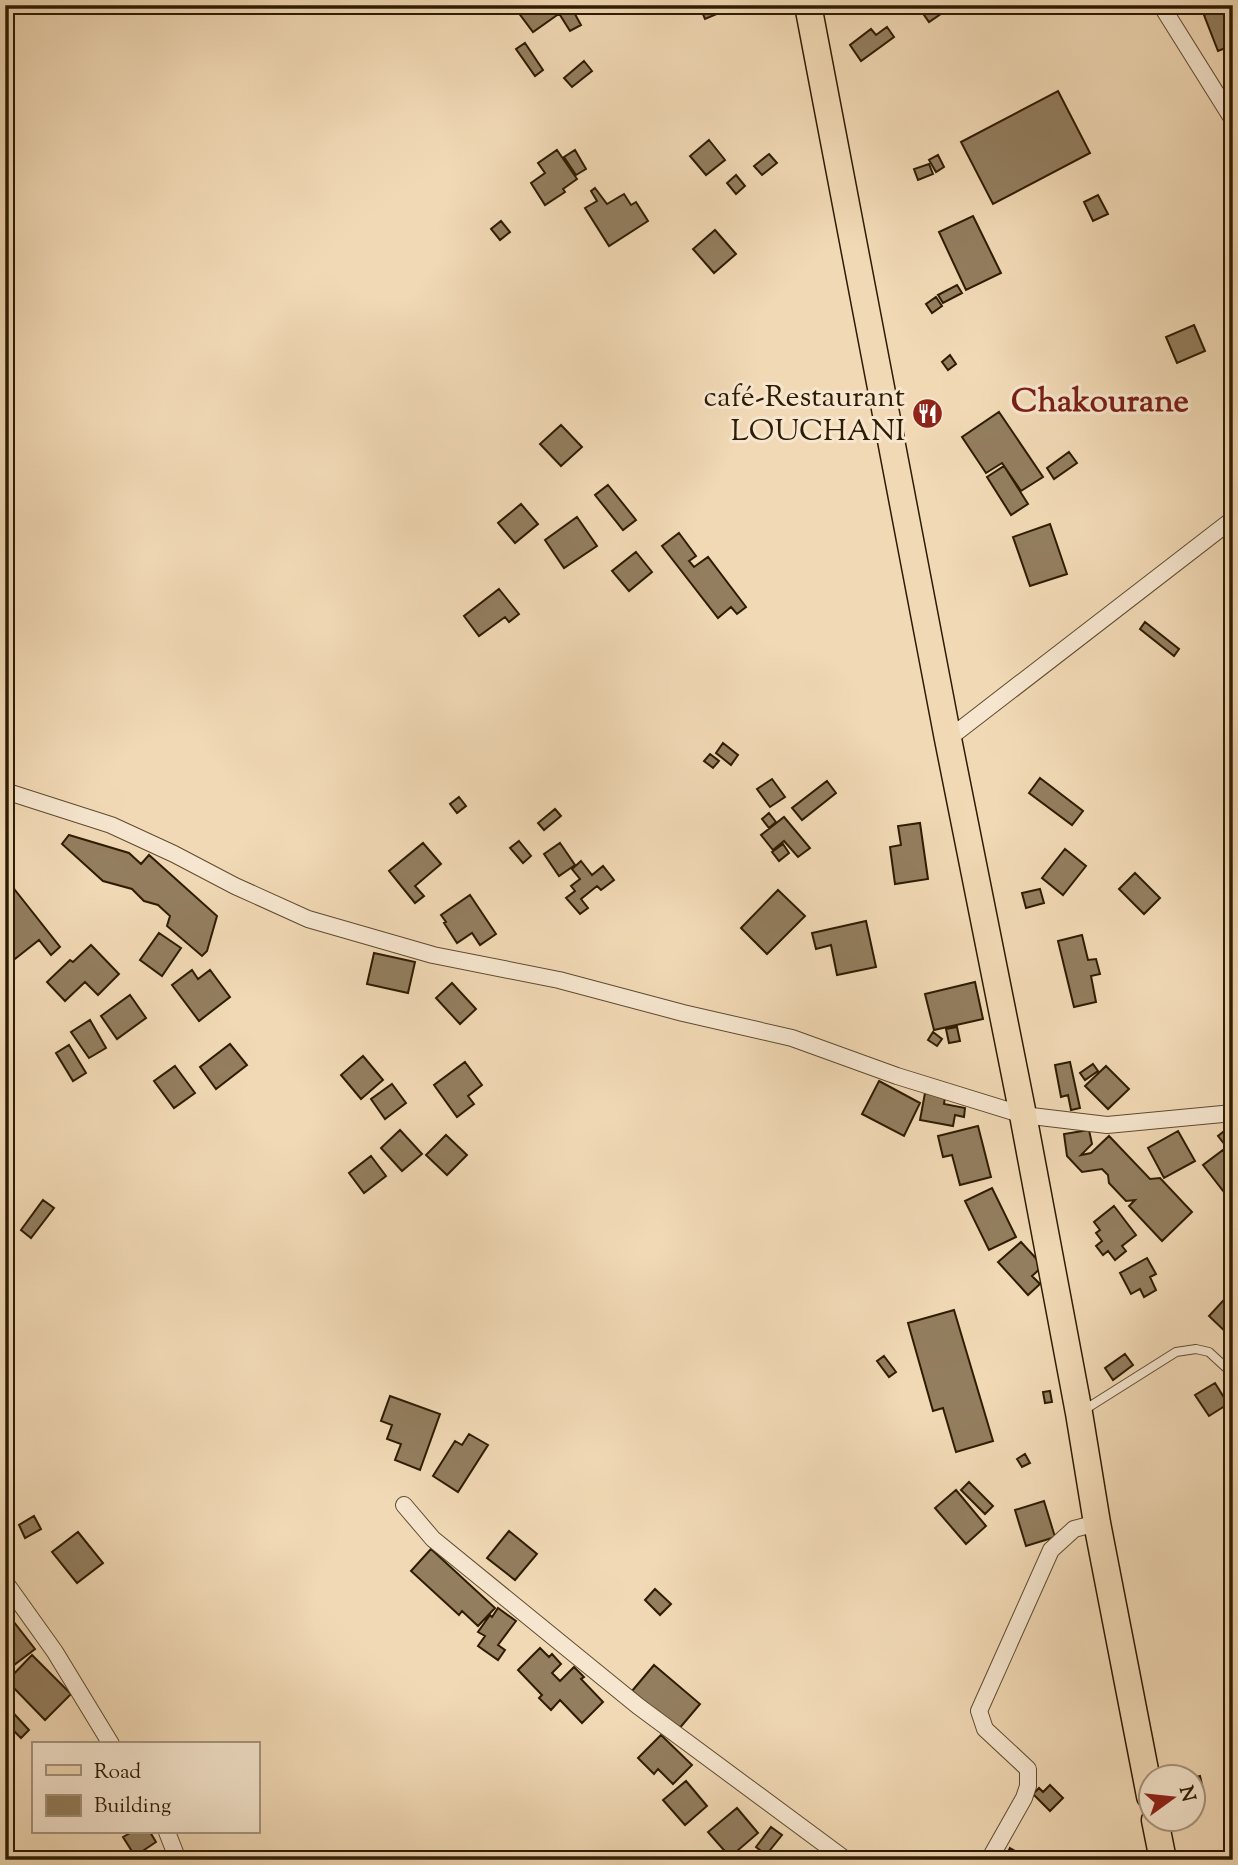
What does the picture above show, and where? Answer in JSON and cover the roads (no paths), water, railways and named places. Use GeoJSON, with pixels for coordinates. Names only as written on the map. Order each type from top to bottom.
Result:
{"type":"FeatureCollection","features":[{"type":"Feature","properties":{"kind":"main road"},"geometry":{"type":"LineString","coordinates":[[808,5],[948,739],[1023,1115],[1144,1764]]}},
{"type":"Feature","properties":{"kind":"main road"},"geometry":{"type":"LineString","coordinates":[[1158,1834],[1163,1860]]}},
{"type":"Feature","properties":{"kind":"street"},"geometry":{"type":"LineString","coordinates":[[1161,5],[1233,120]]}},
{"type":"Feature","properties":{"kind":"street"},"geometry":{"type":"LineString","coordinates":[[948,739],[1233,519]]}},
{"type":"Feature","properties":{"kind":"street"},"geometry":{"type":"LineString","coordinates":[[5,791],[111,825],[174,854],[235,887],[308,919],[433,954],[559,980],[792,1038],[897,1076],[1023,1115],[1107,1125],[1233,1113]]}},
{"type":"Feature","properties":{"kind":"street"},"geometry":{"type":"LineString","coordinates":[[404,1505],[433,1539],[638,1706],[846,1860]]}},
{"type":"Feature","properties":{"kind":"street"},"geometry":{"type":"LineString","coordinates":[[989,1860],[1024,1798],[1028,1786],[1028,1769],[985,1729],[978,1711],[1051,1550],[1074,1529],[1097,1524]]}},
{"type":"Feature","properties":{"kind":"street"},"geometry":{"type":"LineString","coordinates":[[5,1582],[55,1652],[110,1742]]}},
{"type":"Feature","properties":{"kind":"street"},"geometry":{"type":"LineString","coordinates":[[168,1834],[177,1860]]}},
{"type":"Feature","properties":{"kind":"lane"},"geometry":{"type":"LineString","coordinates":[[1079,1413],[1176,1352],[1196,1349],[1209,1352],[1233,1374]]}},
{"type":"Feature","properties":{"kind":"place","name":"café-Restaurant LOUCHANI"},"geometry":{"type":"Point","coordinates":[928,413]}},
{"type":"Feature","properties":{"kind":"district","name":"Chakourane"},"geometry":{"type":"Point","coordinates":[1100,399]}}]}
